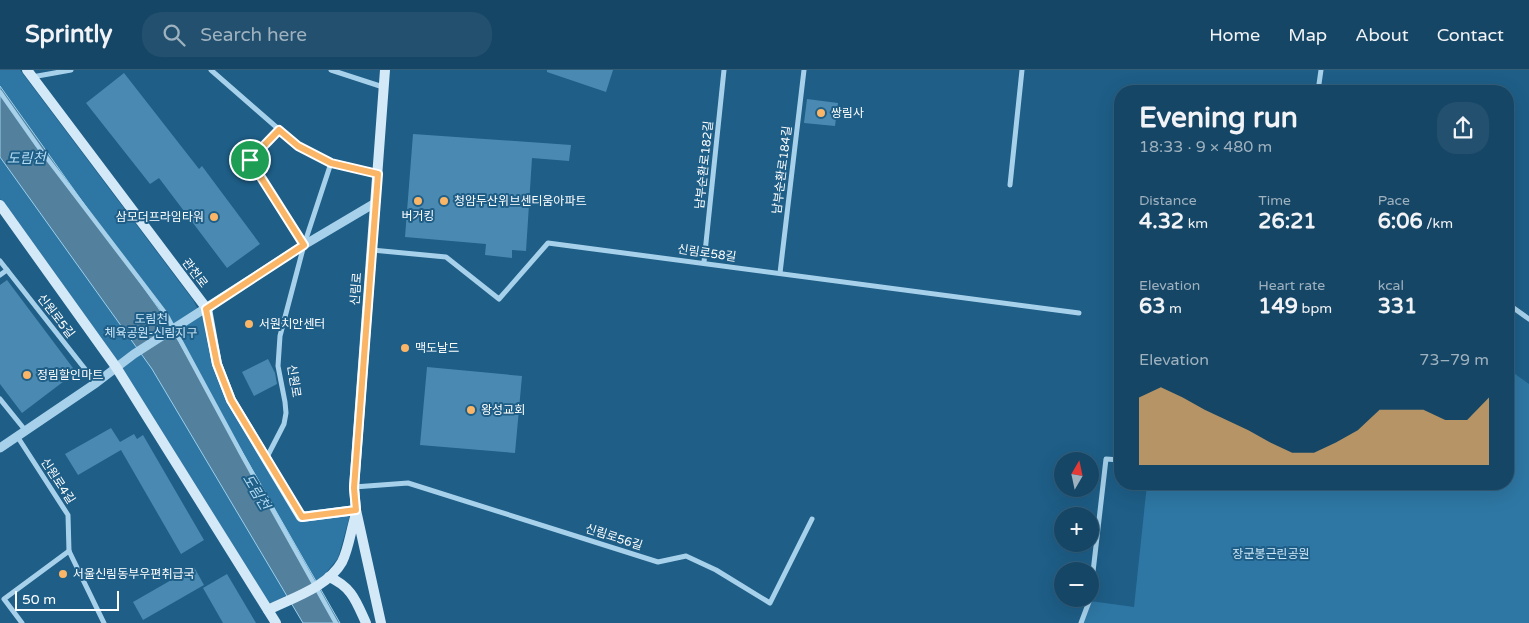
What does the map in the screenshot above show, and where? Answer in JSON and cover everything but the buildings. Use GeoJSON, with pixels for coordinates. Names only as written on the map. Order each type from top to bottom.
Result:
{"type":"FeatureCollection","features":[{"type":"Feature","properties":{"kind":"main road","name":"신림로"},"geometry":{"type":"LineString","coordinates":[[381,623],[356,510],[354,488],[385,70]]}},
{"type":"Feature","properties":{"kind":"main road","name":"관천로"},"geometry":{"type":"LineString","coordinates":[[30,74],[206,309],[217,364],[231,400],[302,517],[356,510]]}},
{"type":"Feature","properties":{"kind":"main road"},"geometry":{"type":"LineString","coordinates":[[0,205],[116,367],[276,623]]}},
{"type":"Feature","properties":{"kind":"main road","name":"신림로"},"geometry":{"type":"LineString","coordinates":[[268,610],[313,588],[328,577],[342,562],[356,510]]}},
{"type":"Feature","properties":{"kind":"main road"},"geometry":{"type":"LineString","coordinates":[[328,577],[341,583],[351,592],[366,623]]}},
{"type":"Feature","properties":{"kind":"street"},"geometry":{"type":"LineString","coordinates":[[30,74],[71,70]]}},
{"type":"Feature","properties":{"kind":"street"},"geometry":{"type":"LineString","coordinates":[[211,70],[298,146],[331,163],[378,174]]}},
{"type":"Feature","properties":{"kind":"street"},"geometry":{"type":"LineString","coordinates":[[331,70],[384,87]]}},
{"type":"Feature","properties":{"kind":"street","name":"남부순환로182길"},"geometry":{"type":"LineString","coordinates":[[704,262],[724,70]]}},
{"type":"Feature","properties":{"kind":"street","name":"남부순환로184길"},"geometry":{"type":"LineString","coordinates":[[780,273],[804,70]]}},
{"type":"Feature","properties":{"kind":"street"},"geometry":{"type":"LineString","coordinates":[[1010,185],[1022,70]]}},
{"type":"Feature","properties":{"kind":"street"},"geometry":{"type":"LineString","coordinates":[[1319,85],[1321,70]]}},
{"type":"Feature","properties":{"kind":"street"},"geometry":{"type":"LineString","coordinates":[[0,92],[40,149],[166,314],[336,623]]}},
{"type":"Feature","properties":{"kind":"street"},"geometry":{"type":"LineString","coordinates":[[279,130],[250,160],[304,245]]}},
{"type":"Feature","properties":{"kind":"street","name":"신원로"},"geometry":{"type":"LineString","coordinates":[[266,459],[284,424],[285,402],[278,366],[278,351],[282,330],[304,245],[331,163]]}},
{"type":"Feature","properties":{"kind":"street"},"geometry":{"type":"LineString","coordinates":[[0,448],[96,384],[134,354],[195,314],[206,309],[304,245],[375,203]]}},
{"type":"Feature","properties":{"kind":"street","name":"신림로58길"},"geometry":{"type":"LineString","coordinates":[[372,250],[446,257],[499,299],[548,242],[1079,313]]}},
{"type":"Feature","properties":{"kind":"street","name":"신원로5길"},"geometry":{"type":"LineString","coordinates":[[0,261],[96,384]]}},
{"type":"Feature","properties":{"kind":"street"},"geometry":{"type":"LineString","coordinates":[[0,276],[7,270]]}},
{"type":"Feature","properties":{"kind":"street"},"geometry":{"type":"LineString","coordinates":[[1514,308],[1529,319]]}},
{"type":"Feature","properties":{"kind":"street"},"geometry":{"type":"LineString","coordinates":[[0,398],[25,430]]}},
{"type":"Feature","properties":{"kind":"street","name":"신원로4길"},"geometry":{"type":"LineString","coordinates":[[17,436],[68,515],[69,551],[103,623]]}},
{"type":"Feature","properties":{"kind":"street"},"geometry":{"type":"LineString","coordinates":[[1094,562],[1106,459],[1114,460]]}},
{"type":"Feature","properties":{"kind":"street","name":"신림로56길"},"geometry":{"type":"LineString","coordinates":[[354,488],[408,483],[658,562],[686,556],[716,570],[770,603],[812,519]]}},
{"type":"Feature","properties":{"kind":"street"},"geometry":{"type":"LineString","coordinates":[[22,623],[4,599],[69,551]]}},
{"type":"Feature","properties":{"kind":"street"},"geometry":{"type":"LineString","coordinates":[[1080,623],[1086,607]]}},
{"type":"Feature","properties":{"kind":"green space","name":"도림천 체육공원-신림지구"},"geometry":{"type":"Polygon","coordinates":[[[0,70],[20,70],[193,300],[204,321],[213,364],[230,407],[300,522],[350,515],[338,558],[321,579],[269,604],[127,377],[0,199],[0,70]]]}},
{"type":"Feature","properties":{"kind":"green space","name":"장군봉근린공원"},"geometry":{"type":"Polygon","coordinates":[[[1514,373],[1529,384],[1529,623],[1081,623],[1088,607],[1099,607],[1099,602],[1134,607],[1146,490],[1514,490],[1514,373]]]}},
{"type":"Feature","properties":{"kind":"water","name":"도림천"},"geometry":{"type":"Polygon","coordinates":[[[0,86],[166,319],[340,623],[303,623],[152,369],[0,157],[0,86]]]}},
{"type":"Feature","properties":{"kind":"place","name":"쌍림사"},"geometry":{"type":"Point","coordinates":[821,113]}},
{"type":"Feature","properties":{"kind":"place","name":"버거킹"},"geometry":{"type":"Point","coordinates":[418,201]}},
{"type":"Feature","properties":{"kind":"place","name":"청암두산위브센티움아파트"},"geometry":{"type":"Point","coordinates":[444,201]}},
{"type":"Feature","properties":{"kind":"place","name":"삼모더프라임타워"},"geometry":{"type":"Point","coordinates":[214,217]}},
{"type":"Feature","properties":{"kind":"place","name":"서원치안센터"},"geometry":{"type":"Point","coordinates":[249,324]}},
{"type":"Feature","properties":{"kind":"place","name":"맥도날드"},"geometry":{"type":"Point","coordinates":[405,348]}},
{"type":"Feature","properties":{"kind":"place","name":"정림할인마트"},"geometry":{"type":"Point","coordinates":[27,375]}},
{"type":"Feature","properties":{"kind":"place","name":"왕성교회"},"geometry":{"type":"Point","coordinates":[471,410]}},
{"type":"Feature","properties":{"kind":"place","name":"서울신림동부우편취급국"},"geometry":{"type":"Point","coordinates":[63,574]}},
{"type":"Feature","properties":{"kind":"route"},"geometry":{"type":"LineString","coordinates":[[279,130],[298,146],[331,163],[378,174],[354,488],[356,510],[302,517],[231,400],[217,364],[206,309],[304,245],[250,160],[279,130]]}}]}
